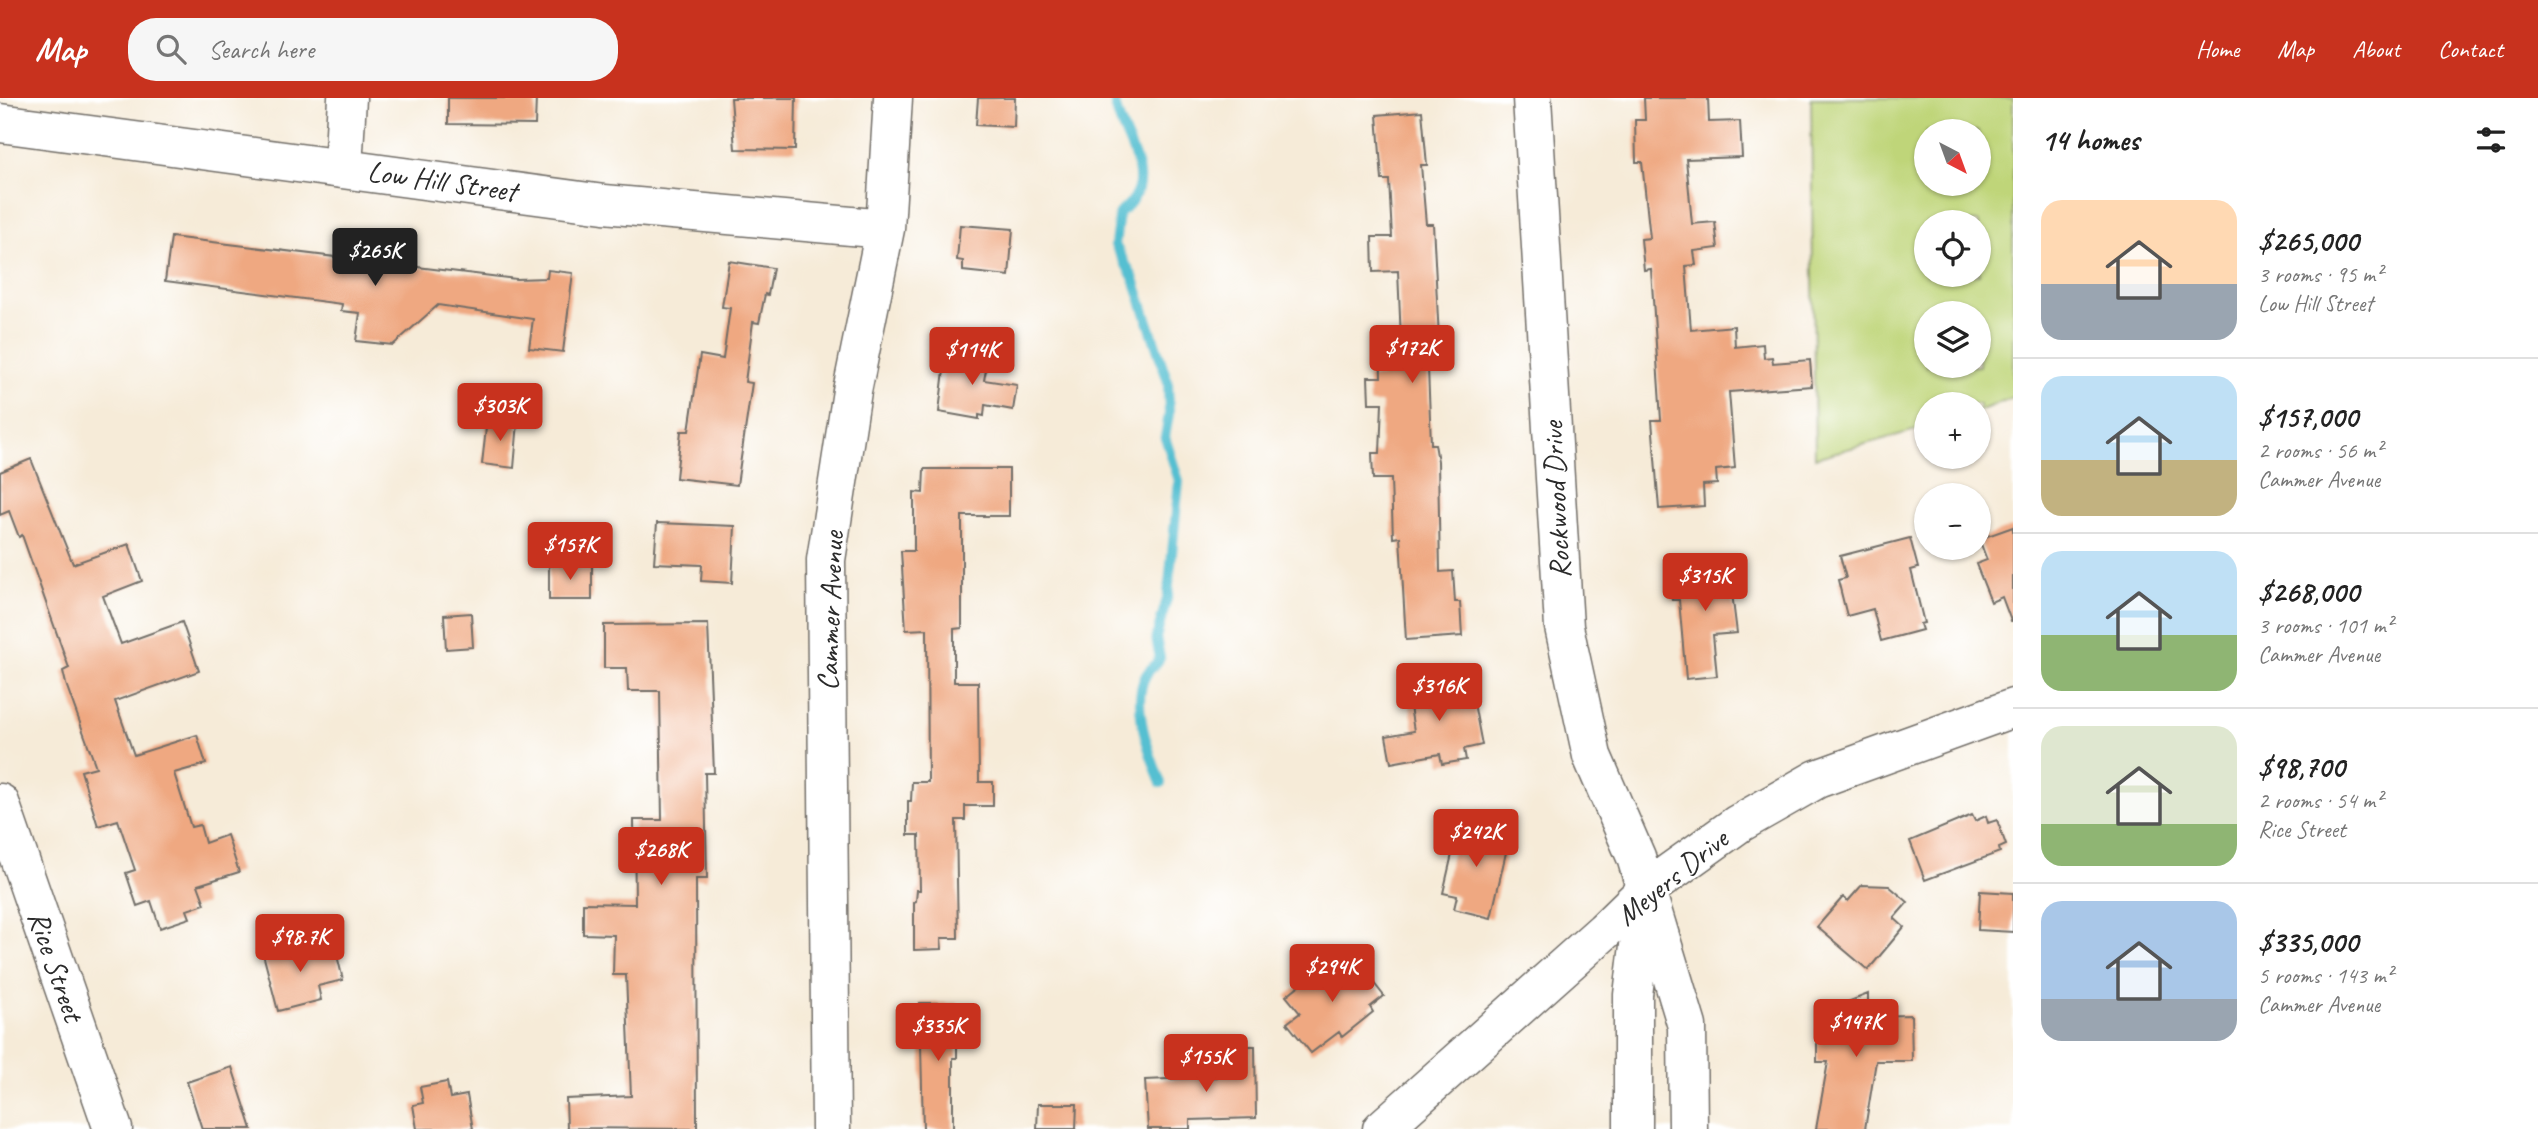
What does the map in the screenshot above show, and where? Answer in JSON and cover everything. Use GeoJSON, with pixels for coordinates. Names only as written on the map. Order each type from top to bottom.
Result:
{"type":"FeatureCollection","features":[{"type":"Feature","properties":{"kind":"street"},"geometry":{"type":"LineString","coordinates":[[343,167],[347,98]]}},
{"type":"Feature","properties":{"kind":"street","name":"Cammer Avenue"},"geometry":{"type":"LineString","coordinates":[[831,1129],[826,560],[852,391],[885,229],[893,98]]}},
{"type":"Feature","properties":{"kind":"street","name":"Rockwood Drive"},"geometry":{"type":"LineString","coordinates":[[1532,98],[1564,628],[1592,756],[1636,856],[1687,1026],[1688,1129]]}},
{"type":"Feature","properties":{"kind":"street","name":"Low Hill Street"},"geometry":{"type":"LineString","coordinates":[[0,123],[604,204],[885,229]]}},
{"type":"Feature","properties":{"kind":"street","name":"Meyers Drive"},"geometry":{"type":"LineString","coordinates":[[1382,1129],[1604,931],[1647,889],[1738,824],[1817,779],[2013,708]]}},
{"type":"Feature","properties":{"kind":"street","name":"Rice Street"},"geometry":{"type":"LineString","coordinates":[[0,803],[113,1129]]}},
{"type":"Feature","properties":{"kind":"street","name":"Rockwood Drive"},"geometry":{"type":"LineString","coordinates":[[1633,1129],[1633,995],[1647,889]]}},
{"type":"Feature","properties":{"kind":"green space"},"geometry":{"type":"Polygon","coordinates":[[[1811,98],[2013,98],[2013,397],[1991,406],[1991,392],[1914,392],[1914,431],[1815,458],[1811,98]]]}},
{"type":"Feature","properties":{"kind":"building"},"geometry":{"type":"Polygon","coordinates":[[[448,98],[536,98],[535,125],[448,124],[448,98]]]}},
{"type":"Feature","properties":{"kind":"building"},"geometry":{"type":"Polygon","coordinates":[[[731,98],[796,98],[795,150],[735,149],[731,98]]]}},
{"type":"Feature","properties":{"kind":"building"},"geometry":{"type":"Polygon","coordinates":[[[978,98],[1015,98],[1014,127],[976,125],[978,98]]]}},
{"type":"Feature","properties":{"kind":"building"},"geometry":{"type":"Polygon","coordinates":[[[1644,98],[1708,98],[1709,122],[1740,121],[1742,157],[1686,159],[1692,224],[1715,222],[1718,248],[1694,251],[1696,265],[1686,266],[1691,330],[1734,326],[1735,347],[1763,344],[1764,358],[1772,357],[1773,363],[1810,360],[1812,386],[1729,392],[1735,468],[1716,470],[1717,484],[1703,485],[1704,506],[1659,509],[1652,420],[1661,420],[1651,269],[1644,270],[1641,239],[1650,238],[1642,162],[1636,162],[1635,120],[1645,120],[1644,98]]]}},
{"type":"Feature","properties":{"kind":"building"},"geometry":{"type":"Polygon","coordinates":[[[1422,111],[1427,165],[1421,165],[1426,224],[1433,224],[1439,338],[1440,368],[1428,368],[1431,444],[1435,444],[1438,461],[1440,572],[1453,571],[1455,602],[1460,602],[1462,636],[1406,640],[1400,537],[1393,538],[1391,479],[1373,479],[1372,453],[1380,453],[1382,403],[1369,403],[1368,377],[1381,377],[1380,340],[1401,340],[1398,271],[1373,272],[1372,237],[1392,237],[1389,180],[1382,180],[1377,115],[1422,111]]]}},
{"type":"Feature","properties":{"kind":"building"},"geometry":{"type":"Polygon","coordinates":[[[960,225],[1013,229],[1009,276],[963,271],[963,261],[957,260],[960,225]]]}},
{"type":"Feature","properties":{"kind":"building"},"geometry":{"type":"Polygon","coordinates":[[[171,237],[516,279],[547,278],[548,270],[573,273],[563,352],[529,348],[533,319],[438,305],[393,345],[356,341],[360,313],[341,311],[342,304],[165,281],[171,237]]]}},
{"type":"Feature","properties":{"kind":"building"},"geometry":{"type":"Polygon","coordinates":[[[729,261],[773,268],[759,323],[753,322],[745,382],[752,383],[737,485],[676,478],[681,431],[689,431],[700,355],[723,359],[730,308],[722,307],[729,261]]]}},
{"type":"Feature","properties":{"kind":"building"},"geometry":{"type":"Polygon","coordinates":[[[954,349],[989,355],[984,380],[1017,385],[1013,410],[985,405],[984,416],[979,415],[979,419],[939,412],[945,362],[951,363],[954,349]]]}},
{"type":"Feature","properties":{"kind":"building"},"geometry":{"type":"Polygon","coordinates":[[[487,419],[518,422],[514,468],[482,464],[487,419]]]}},
{"type":"Feature","properties":{"kind":"building"},"geometry":{"type":"Polygon","coordinates":[[[31,459],[73,564],[129,544],[142,581],[103,596],[121,644],[182,622],[199,671],[115,701],[134,755],[197,735],[206,764],[174,773],[191,827],[200,825],[205,843],[227,835],[239,872],[198,885],[205,904],[187,910],[190,918],[160,928],[151,901],[137,906],[126,873],[135,870],[118,820],[98,826],[81,771],[96,767],[66,684],[63,671],[69,668],[22,535],[19,537],[9,511],[0,515],[0,472],[31,459]]]}},
{"type":"Feature","properties":{"kind":"building"},"geometry":{"type":"Polygon","coordinates":[[[924,469],[1009,469],[1009,516],[962,516],[962,628],[954,629],[954,682],[978,682],[979,782],[993,782],[993,806],[965,806],[965,820],[956,820],[958,938],[941,938],[942,949],[914,950],[914,902],[917,890],[920,890],[919,835],[908,835],[908,801],[911,801],[912,782],[928,782],[927,629],[906,630],[901,551],[914,551],[914,492],[923,493],[924,469]]]}},
{"type":"Feature","properties":{"kind":"building"},"geometry":{"type":"Polygon","coordinates":[[[657,523],[735,526],[732,583],[701,581],[702,565],[654,563],[657,523]]]}},
{"type":"Feature","properties":{"kind":"building"},"geometry":{"type":"Polygon","coordinates":[[[2013,527],[2013,621],[2002,597],[1991,602],[1976,564],[1991,560],[1991,535],[2013,527]]]}},
{"type":"Feature","properties":{"kind":"building"},"geometry":{"type":"Polygon","coordinates":[[[1910,538],[1918,568],[1911,570],[1924,623],[1920,624],[1922,630],[1881,641],[1873,609],[1847,616],[1838,580],[1846,578],[1840,556],[1910,538]]]}},
{"type":"Feature","properties":{"kind":"building"},"geometry":{"type":"Polygon","coordinates":[[[549,565],[592,565],[592,600],[549,600],[549,565]]]}},
{"type":"Feature","properties":{"kind":"building"},"geometry":{"type":"Polygon","coordinates":[[[1738,565],[1741,592],[1732,593],[1737,633],[1713,635],[1717,676],[1686,679],[1679,600],[1672,600],[1669,571],[1738,565]]]}},
{"type":"Feature","properties":{"kind":"building"},"geometry":{"type":"Polygon","coordinates":[[[471,613],[473,647],[446,649],[444,615],[471,613]]]}},
{"type":"Feature","properties":{"kind":"building"},"geometry":{"type":"Polygon","coordinates":[[[708,624],[714,773],[705,773],[707,879],[696,879],[697,1129],[567,1128],[566,1099],[631,1096],[626,975],[613,975],[614,935],[583,934],[583,903],[635,904],[634,820],[662,820],[660,691],[628,691],[627,668],[604,668],[604,625],[708,624]]]}},
{"type":"Feature","properties":{"kind":"building"},"geometry":{"type":"Polygon","coordinates":[[[1469,677],[1482,745],[1464,749],[1466,760],[1442,764],[1440,754],[1391,763],[1386,736],[1414,731],[1407,688],[1469,677]]]}},
{"type":"Feature","properties":{"kind":"building"},"geometry":{"type":"Polygon","coordinates":[[[1972,815],[1975,821],[1986,816],[1988,823],[1997,820],[2006,845],[1999,848],[2000,852],[1925,880],[1910,841],[1972,815]]]}},
{"type":"Feature","properties":{"kind":"building"},"geometry":{"type":"Polygon","coordinates":[[[1459,824],[1510,835],[1491,918],[1454,909],[1457,896],[1443,893],[1459,824]]]}},
{"type":"Feature","properties":{"kind":"building"},"geometry":{"type":"Polygon","coordinates":[[[1862,885],[1889,886],[1908,902],[1894,918],[1904,927],[1868,970],[1817,927],[1843,897],[1848,901],[1862,885]]]}},
{"type":"Feature","properties":{"kind":"building"},"geometry":{"type":"Polygon","coordinates":[[[1980,891],[2013,893],[2013,932],[1978,930],[1980,891]]]}},
{"type":"Feature","properties":{"kind":"building"},"geometry":{"type":"Polygon","coordinates":[[[295,941],[298,951],[311,947],[313,953],[335,947],[343,980],[318,986],[321,1000],[278,1011],[262,950],[295,941]]]}},
{"type":"Feature","properties":{"kind":"building"},"geometry":{"type":"Polygon","coordinates":[[[1355,959],[1384,996],[1370,1007],[1373,1012],[1342,1037],[1339,1032],[1311,1053],[1287,1023],[1300,1013],[1286,996],[1322,967],[1330,979],[1355,959]]]}},
{"type":"Feature","properties":{"kind":"building"},"geometry":{"type":"Polygon","coordinates":[[[1868,994],[1868,1016],[1911,1015],[1912,1061],[1876,1061],[1865,1129],[1816,1129],[1828,1062],[1817,1062],[1817,1014],[1868,994]]]}},
{"type":"Feature","properties":{"kind":"building"},"geometry":{"type":"Polygon","coordinates":[[[920,1003],[957,1003],[957,1058],[953,1058],[953,1129],[923,1129],[920,1003]]]}},
{"type":"Feature","properties":{"kind":"building"},"geometry":{"type":"Polygon","coordinates":[[[1229,1046],[1255,1046],[1256,1118],[1190,1120],[1190,1129],[1148,1129],[1145,1080],[1216,1077],[1215,1057],[1229,1057],[1229,1046]]]}},
{"type":"Feature","properties":{"kind":"building"},"geometry":{"type":"Polygon","coordinates":[[[232,1067],[252,1129],[202,1129],[187,1082],[232,1067]]]}},
{"type":"Feature","properties":{"kind":"building"},"geometry":{"type":"Polygon","coordinates":[[[447,1082],[450,1098],[467,1095],[473,1129],[417,1129],[413,1105],[423,1103],[420,1087],[447,1082]]]}},
{"type":"Feature","properties":{"kind":"building"},"geometry":{"type":"Polygon","coordinates":[[[1038,1104],[1077,1104],[1076,1129],[1037,1129],[1038,1104]]]}},
{"type":"Feature","properties":{"kind":"waterway"},"geometry":{"type":"LineString","coordinates":[[1114,98],[1139,173],[1138,187],[1132,200],[1119,213],[1115,245],[1134,279],[1168,382],[1169,414],[1165,437],[1179,481],[1168,595],[1156,638],[1160,658],[1146,675],[1140,700],[1143,729],[1161,783]]}}]}
